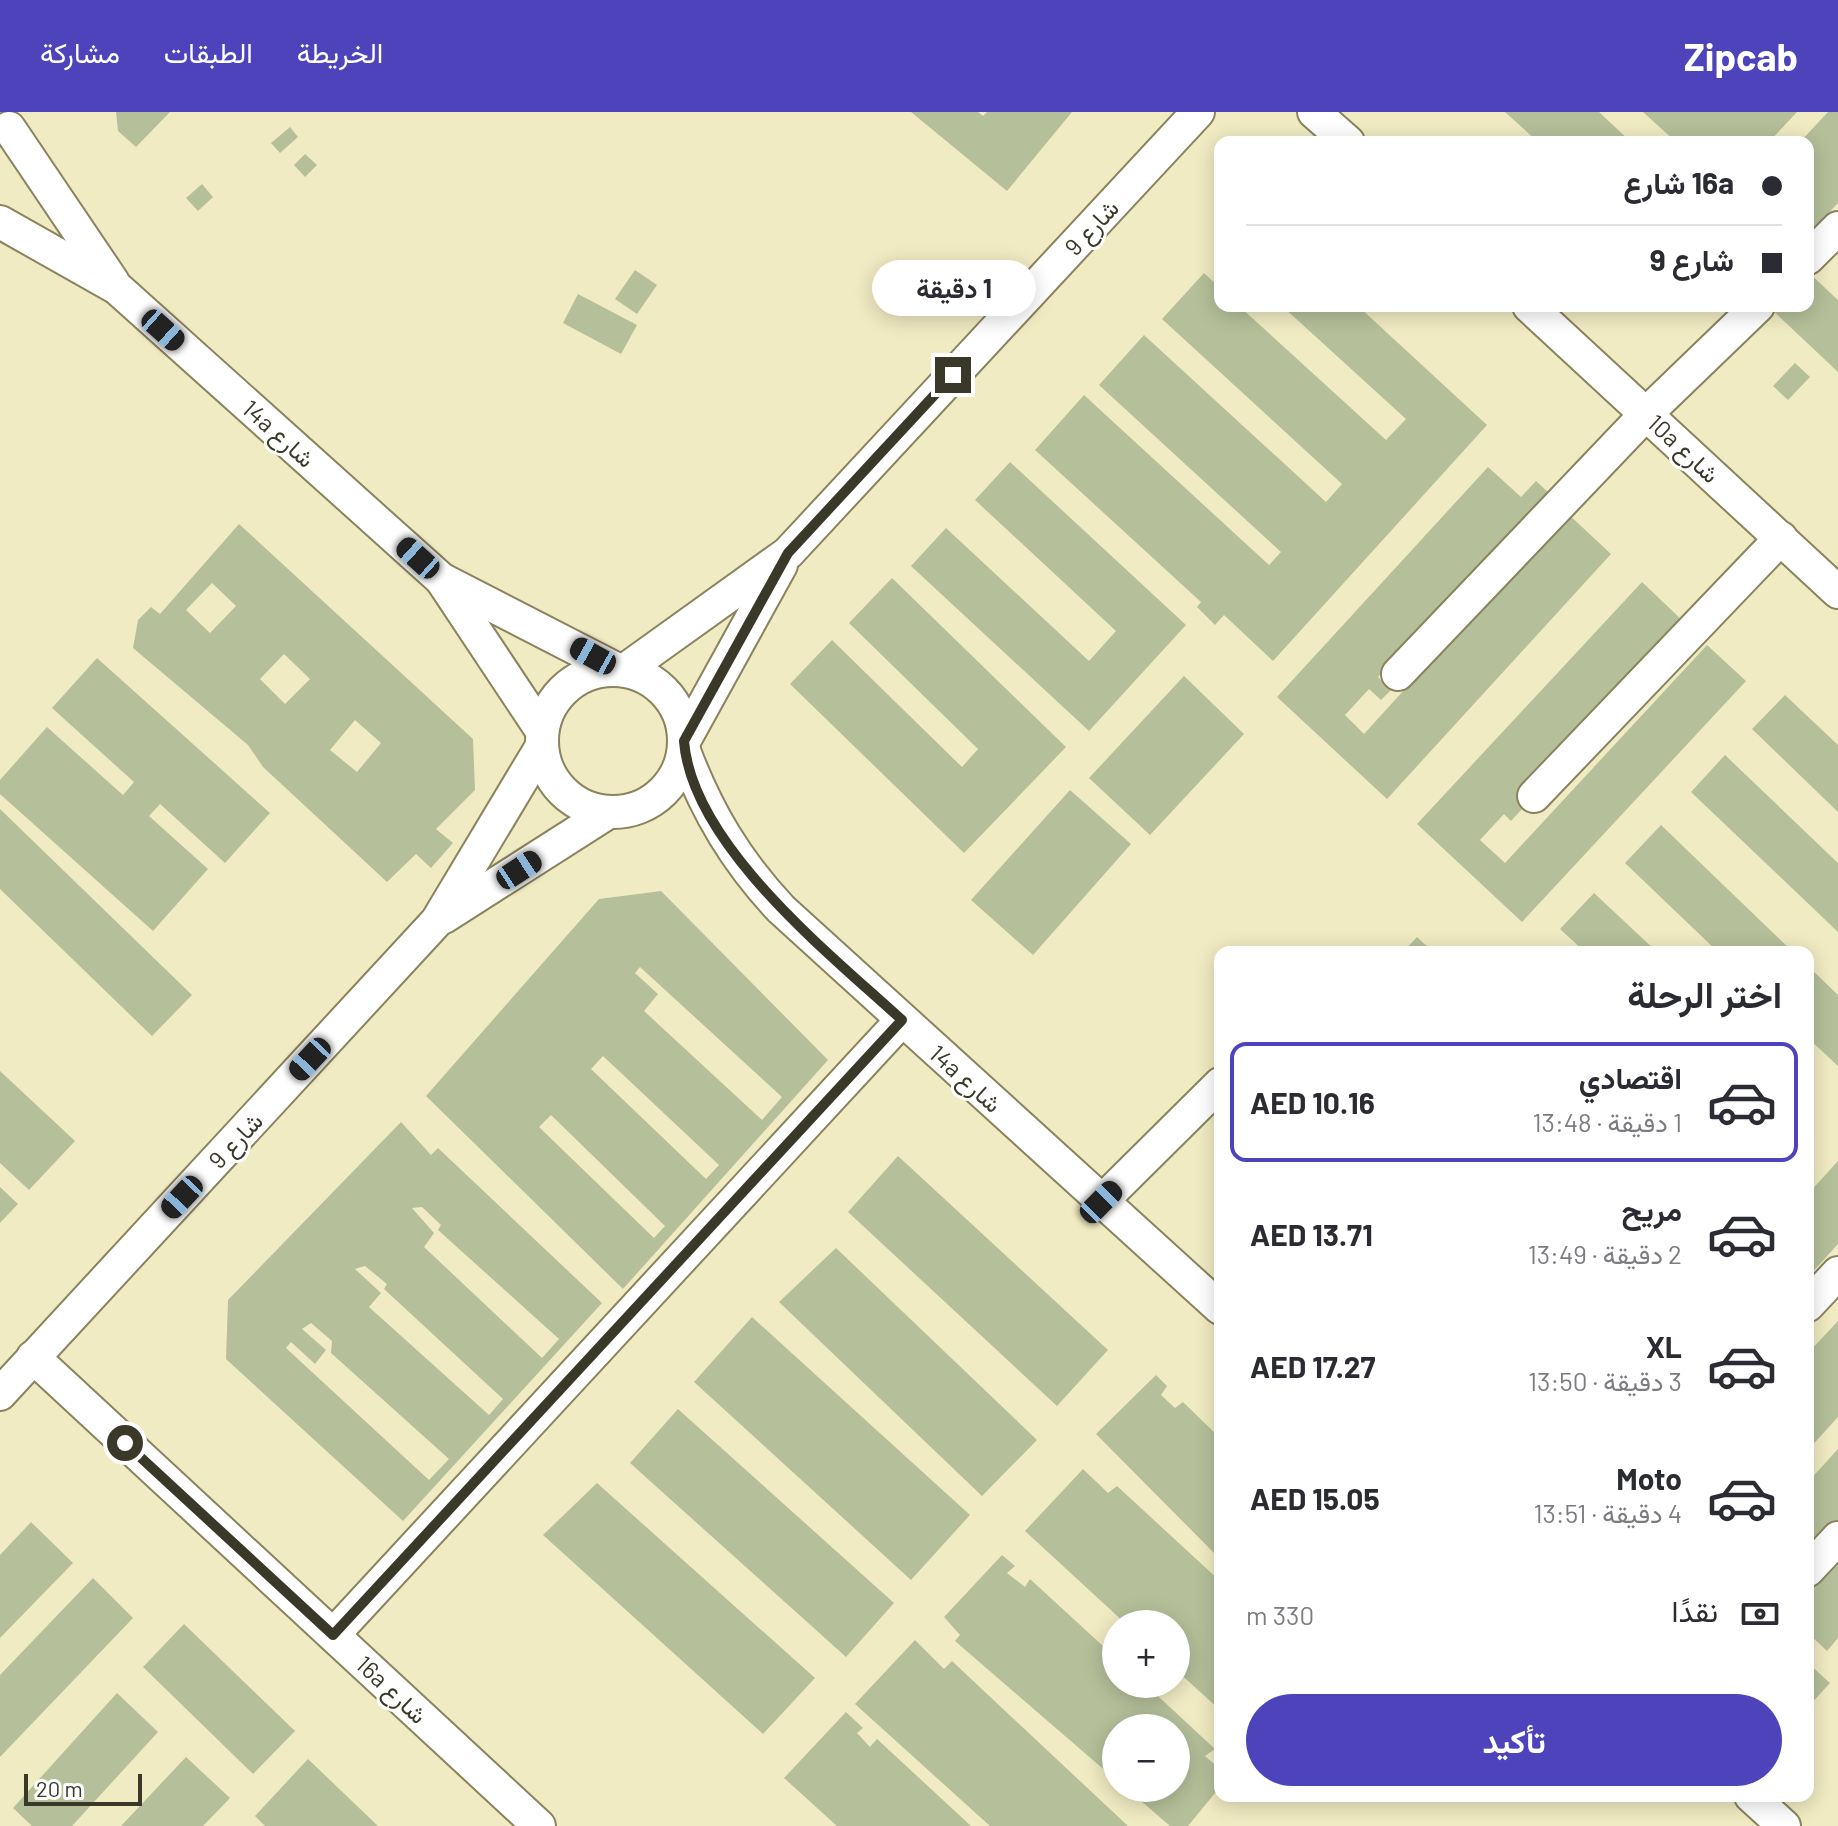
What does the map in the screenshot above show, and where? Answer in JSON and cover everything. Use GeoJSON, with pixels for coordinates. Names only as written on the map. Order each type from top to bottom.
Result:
{"type":"FeatureCollection","features":[{"type":"Feature","properties":{"kind":"street","name":"شارع 9"},"geometry":{"type":"LineString","coordinates":[[620,670],[788,553],[1198,112]]}},
{"type":"Feature","properties":{"kind":"street"},"geometry":{"type":"LineString","coordinates":[[1314,112],[1341,136]]}},
{"type":"Feature","properties":{"kind":"street","name":"14a شارع"},"geometry":{"type":"LineString","coordinates":[[6,132],[117,288]]}},
{"type":"Feature","properties":{"kind":"street","name":"14a شارع"},"geometry":{"type":"LineString","coordinates":[[0,222],[117,288],[441,579],[620,670]]}},
{"type":"Feature","properties":{"kind":"street"},"geometry":{"type":"LineString","coordinates":[[1814,252],[1838,228]]}},
{"type":"Feature","properties":{"kind":"street","name":"10a شارع"},"geometry":{"type":"LineString","coordinates":[[1536,312],[1838,592]]}},
{"type":"Feature","properties":{"kind":"street"},"geometry":{"type":"LineString","coordinates":[[1398,674],[1647,413],[1752,312]]}},
{"type":"Feature","properties":{"kind":"street"},"geometry":{"type":"LineString","coordinates":[[1534,796],[1781,538]]}},
{"type":"Feature","properties":{"kind":"street","name":"شارع 9"},"geometry":{"type":"LineString","coordinates":[[684,746],[788,553]]}},
{"type":"Feature","properties":{"kind":"street","name":"14a شارع"},"geometry":{"type":"LineString","coordinates":[[441,579],[542,739]]}},
{"type":"Feature","properties":{"kind":"street"},"geometry":{"type":"LineString","coordinates":[[620,670],[655,683],[673,701],[683,724],[684,746],[677,776],[659,797],[635,810],[607,813],[579,805],[557,787],[544,762],[542,739],[550,706],[567,686],[590,673],[620,670]]}},
{"type":"Feature","properties":{"kind":"street","name":"شارع 9"},"geometry":{"type":"LineString","coordinates":[[0,1394],[437,921],[542,739]]}},
{"type":"Feature","properties":{"kind":"street","name":"14a شارع"},"geometry":{"type":"LineString","coordinates":[[684,746],[714,822],[757,883],[902,1020],[1214,1303]]}},
{"type":"Feature","properties":{"kind":"street","name":"شارع 9"},"geometry":{"type":"LineString","coordinates":[[437,921],[607,813]]}},
{"type":"Feature","properties":{"kind":"street"},"geometry":{"type":"LineString","coordinates":[[333,1635],[902,1020]]}},
{"type":"Feature","properties":{"kind":"street"},"geometry":{"type":"LineString","coordinates":[[1101,1202],[1214,1090]]}},
{"type":"Feature","properties":{"kind":"street"},"geometry":{"type":"LineString","coordinates":[[1814,1299],[1838,1273]]}},
{"type":"Feature","properties":{"kind":"street","name":"16a شارع"},"geometry":{"type":"LineString","coordinates":[[33,1357],[539,1826]]}},
{"type":"Feature","properties":{"kind":"street"},"geometry":{"type":"LineString","coordinates":[[1814,1564],[1838,1538]]}},
{"type":"Feature","properties":{"kind":"street"},"geometry":{"type":"LineString","coordinates":[[1758,1802],[1784,1826]]}},
{"type":"Feature","properties":{"kind":"building"},"geometry":{"type":"Polygon","coordinates":[[[116,112],[170,112],[136,147],[118,131],[116,112]]]}},
{"type":"Feature","properties":{"kind":"building"},"geometry":{"type":"Polygon","coordinates":[[[911,112],[978,112],[983,116],[987,112],[1072,112],[1007,191],[911,112]]]}},
{"type":"Feature","properties":{"kind":"building"},"geometry":{"type":"Polygon","coordinates":[[[1505,112],[1599,112],[1625,136],[1531,136],[1505,112]]]}},
{"type":"Feature","properties":{"kind":"building"},"geometry":{"type":"Polygon","coordinates":[[[1643,112],[1797,112],[1775,136],[1669,136],[1643,112]]]}},
{"type":"Feature","properties":{"kind":"building"},"geometry":{"type":"Polygon","coordinates":[[[1828,112],[1838,112],[1838,203],[1814,229],[1814,136],[1806,136],[1828,112]]]}},
{"type":"Feature","properties":{"kind":"building"},"geometry":{"type":"Polygon","coordinates":[[[290,127],[298,137],[280,153],[271,143],[290,127]]]}},
{"type":"Feature","properties":{"kind":"building"},"geometry":{"type":"Polygon","coordinates":[[[305,154],[317,165],[305,177],[294,165],[305,154]]]}},
{"type":"Feature","properties":{"kind":"building"},"geometry":{"type":"Polygon","coordinates":[[[202,184],[213,197],[198,211],[186,198],[202,184]]]}},
{"type":"Feature","properties":{"kind":"building"},"geometry":{"type":"Polygon","coordinates":[[[635,270],[657,285],[637,314],[615,299],[635,270]]]}},
{"type":"Feature","properties":{"kind":"building"},"geometry":{"type":"Polygon","coordinates":[[[1204,273],[1214,282],[1214,312],[1246,312],[1386,440],[1406,419],[1289,312],[1365,312],[1487,425],[1273,661],[1224,615],[1215,625],[1197,607],[1201,602],[1035,450],[1084,395],[1269,565],[1281,552],[1099,385],[1144,335],[1326,502],[1342,484],[1162,319],[1204,273]]]}},
{"type":"Feature","properties":{"kind":"building"},"geometry":{"type":"Polygon","coordinates":[[[1814,278],[1838,300],[1838,372],[1774,312],[1814,312],[1814,278]]]}},
{"type":"Feature","properties":{"kind":"building"},"geometry":{"type":"Polygon","coordinates":[[[578,294],[637,325],[621,354],[563,323],[578,294]]]}},
{"type":"Feature","properties":{"kind":"building"},"geometry":{"type":"Polygon","coordinates":[[[1795,363],[1810,377],[1788,400],[1773,386],[1795,363]]]}},
{"type":"Feature","properties":{"kind":"building"},"geometry":{"type":"Polygon","coordinates":[[[1010,462],[1186,625],[1089,731],[911,566],[946,528],[1089,661],[1116,631],[975,500],[1010,462]]]}},
{"type":"Feature","properties":{"kind":"building"},"geometry":{"type":"Polygon","coordinates":[[[1488,467],[1521,497],[1536,481],[1548,492],[1378,677],[1391,690],[1381,700],[1369,689],[1345,715],[1364,734],[1566,512],[1611,554],[1387,799],[1277,697],[1488,467]]]}},
{"type":"Feature","properties":{"kind":"building"},"geometry":{"type":"Polygon","coordinates":[[[239,524],[473,739],[475,790],[436,829],[453,843],[431,868],[416,854],[387,882],[263,767],[248,745],[133,648],[138,620],[151,607],[160,614],[239,524]],[[212,583],[186,610],[210,633],[236,606],[212,583]],[[284,654],[260,679],[285,704],[310,679],[284,654]],[[355,720],[330,750],[357,772],[381,743],[355,720]]]}},
{"type":"Feature","properties":{"kind":"building"},"geometry":{"type":"Polygon","coordinates":[[[892,578],[1066,747],[964,853],[790,684],[832,640],[962,767],[978,749],[849,623],[892,578]]]}},
{"type":"Feature","properties":{"kind":"building"},"geometry":{"type":"Polygon","coordinates":[[[1642,582],[1684,622],[1518,802],[1524,807],[1511,821],[1504,814],[1480,840],[1505,863],[1707,645],[1746,681],[1522,922],[1417,824],[1642,582]]]}},
{"type":"Feature","properties":{"kind":"building"},"geometry":{"type":"Polygon","coordinates":[[[97,658],[270,813],[225,863],[160,804],[149,816],[208,869],[153,931],[0,794],[0,780],[47,727],[123,795],[134,782],[52,708],[97,658]]]}},
{"type":"Feature","properties":{"kind":"building"},"geometry":{"type":"Polygon","coordinates":[[[1184,676],[1244,734],[1150,835],[1089,778],[1184,676]]]}},
{"type":"Feature","properties":{"kind":"building"},"geometry":{"type":"Polygon","coordinates":[[[1785,695],[1838,745],[1838,812],[1752,729],[1785,695]]]}},
{"type":"Feature","properties":{"kind":"building"},"geometry":{"type":"Polygon","coordinates":[[[1725,755],[1838,863],[1838,932],[1691,792],[1725,755]]]}},
{"type":"Feature","properties":{"kind":"building"},"geometry":{"type":"Polygon","coordinates":[[[1070,790],[1131,844],[1033,955],[971,900],[1070,790]]]}},
{"type":"Feature","properties":{"kind":"building"},"geometry":{"type":"Polygon","coordinates":[[[0,809],[192,995],[152,1036],[0,889],[0,809]]]}},
{"type":"Feature","properties":{"kind":"building"},"geometry":{"type":"Polygon","coordinates":[[[1661,825],[1787,946],[1712,946],[1625,863],[1661,825]]]}},
{"type":"Feature","properties":{"kind":"building"},"geometry":{"type":"Polygon","coordinates":[[[661,891],[828,1060],[623,1289],[426,1096],[599,899],[661,891]],[[640,967],[635,973],[658,994],[644,1011],[762,1120],[782,1097],[640,967]],[[603,1056],[591,1069],[706,1179],[719,1165],[603,1056]],[[551,1115],[539,1127],[654,1238],[665,1226],[551,1115]]]}},
{"type":"Feature","properties":{"kind":"building"},"geometry":{"type":"Polygon","coordinates":[[[1594,893],[1651,946],[1578,946],[1560,929],[1594,893]]]}},
{"type":"Feature","properties":{"kind":"building"},"geometry":{"type":"Polygon","coordinates":[[[1417,937],[1427,946],[1409,946],[1417,937]]]}},
{"type":"Feature","properties":{"kind":"building"},"geometry":{"type":"Polygon","coordinates":[[[1814,972],[1838,995],[1838,1066],[1814,1044],[1814,972]]]}},
{"type":"Feature","properties":{"kind":"building"},"geometry":{"type":"Polygon","coordinates":[[[0,1071],[75,1141],[29,1190],[0,1163],[0,1071]]]}},
{"type":"Feature","properties":{"kind":"building"},"geometry":{"type":"Polygon","coordinates":[[[401,1122],[431,1155],[438,1148],[602,1303],[403,1521],[226,1359],[228,1300],[401,1122]],[[422,1207],[412,1208],[434,1233],[424,1247],[542,1358],[559,1339],[438,1230],[441,1225],[422,1207]],[[365,1266],[355,1269],[381,1293],[369,1307],[489,1415],[503,1399],[384,1289],[387,1284],[365,1266]],[[311,1323],[302,1329],[326,1350],[315,1364],[291,1342],[286,1348],[429,1480],[449,1459],[331,1353],[332,1341],[311,1323]]]}},
{"type":"Feature","properties":{"kind":"building"},"geometry":{"type":"Polygon","coordinates":[[[898,1156],[1108,1350],[1057,1406],[848,1212],[898,1156]]]}},
{"type":"Feature","properties":{"kind":"building"},"geometry":{"type":"Polygon","coordinates":[[[1838,1161],[1838,1244],[1814,1270],[1814,1187],[1838,1161]]]}},
{"type":"Feature","properties":{"kind":"building"},"geometry":{"type":"Polygon","coordinates":[[[0,1187],[18,1204],[0,1223],[0,1187]]]}},
{"type":"Feature","properties":{"kind":"building"},"geometry":{"type":"Polygon","coordinates":[[[836,1248],[1037,1440],[982,1496],[779,1302],[836,1248]]]}},
{"type":"Feature","properties":{"kind":"building"},"geometry":{"type":"Polygon","coordinates":[[[752,1317],[970,1515],[911,1580],[694,1382],[752,1317]]]}},
{"type":"Feature","properties":{"kind":"building"},"geometry":{"type":"Polygon","coordinates":[[[1838,1321],[1838,1417],[1814,1443],[1814,1347],[1838,1321]]]}},
{"type":"Feature","properties":{"kind":"building"},"geometry":{"type":"Polygon","coordinates":[[[1156,1375],[1167,1386],[1161,1395],[1175,1408],[1183,1402],[1214,1432],[1214,1553],[1096,1434],[1156,1375]]]}},
{"type":"Feature","properties":{"kind":"building"},"geometry":{"type":"Polygon","coordinates":[[[678,1409],[894,1603],[846,1657],[630,1463],[678,1409]]]}},
{"type":"Feature","properties":{"kind":"building"},"geometry":{"type":"Polygon","coordinates":[[[1838,1449],[1838,1526],[1814,1552],[1814,1475],[1838,1449]]]}},
{"type":"Feature","properties":{"kind":"building"},"geometry":{"type":"Polygon","coordinates":[[[1083,1469],[1108,1493],[1117,1486],[1214,1575],[1214,1705],[1190,1683],[1190,1610],[1111,1610],[1025,1531],[1083,1469]]]}},
{"type":"Feature","properties":{"kind":"building"},"geometry":{"type":"Polygon","coordinates":[[[597,1483],[815,1678],[763,1734],[543,1535],[597,1483]]]}},
{"type":"Feature","properties":{"kind":"building"},"geometry":{"type":"Polygon","coordinates":[[[31,1522],[73,1563],[0,1638],[0,1555],[31,1522]]]}},
{"type":"Feature","properties":{"kind":"building"},"geometry":{"type":"Polygon","coordinates":[[[1838,1548],[1838,1638],[1827,1651],[1814,1639],[1814,1574],[1838,1548]]]}},
{"type":"Feature","properties":{"kind":"building"},"geometry":{"type":"Polygon","coordinates":[[[1002,1555],[1015,1566],[1007,1573],[1025,1587],[1030,1579],[1102,1645],[1102,1698],[1160,1698],[1177,1714],[1102,1714],[1102,1768],[955,1641],[960,1635],[944,1617],[1002,1555]]]}},
{"type":"Feature","properties":{"kind":"building"},"geometry":{"type":"Polygon","coordinates":[[[93,1578],[133,1618],[0,1757],[0,1675],[93,1578]]]}},
{"type":"Feature","properties":{"kind":"building"},"geometry":{"type":"Polygon","coordinates":[[[184,1624],[295,1731],[253,1774],[143,1667],[184,1624]]]}},
{"type":"Feature","properties":{"kind":"building"},"geometry":{"type":"Polygon","coordinates":[[[915,1640],[944,1669],[952,1661],[1128,1826],[990,1826],[855,1704],[915,1640]]]}},
{"type":"Feature","properties":{"kind":"building"},"geometry":{"type":"Polygon","coordinates":[[[1814,1668],[1830,1683],[1814,1700],[1814,1668]]]}},
{"type":"Feature","properties":{"kind":"building"},"geometry":{"type":"Polygon","coordinates":[[[117,1693],[158,1732],[72,1826],[32,1826],[13,1808],[117,1693]]]}},
{"type":"Feature","properties":{"kind":"building"},"geometry":{"type":"Polygon","coordinates":[[[846,1712],[863,1728],[857,1733],[870,1747],[877,1739],[971,1826],[837,1826],[784,1778],[846,1712]]]}},
{"type":"Feature","properties":{"kind":"building"},"geometry":{"type":"Polygon","coordinates":[[[1190,1726],[1214,1748],[1205,1756],[1214,1764],[1214,1794],[1188,1826],[1170,1826],[1142,1802],[1190,1802],[1190,1726]]]}},
{"type":"Feature","properties":{"kind":"building"},"geometry":{"type":"Polygon","coordinates":[[[186,1757],[230,1798],[203,1826],[121,1826],[186,1757]]]}},
{"type":"Feature","properties":{"kind":"building"},"geometry":{"type":"Polygon","coordinates":[[[308,1759],[378,1826],[265,1826],[255,1816],[308,1759]]]}},
{"type":"Feature","properties":{"kind":"route"},"geometry":{"type":"LineString","coordinates":[[125,1443],[333,1635],[902,1020],[781,909],[735,856],[698,788],[684,751],[684,741],[788,553],[953,375]]}}]}
